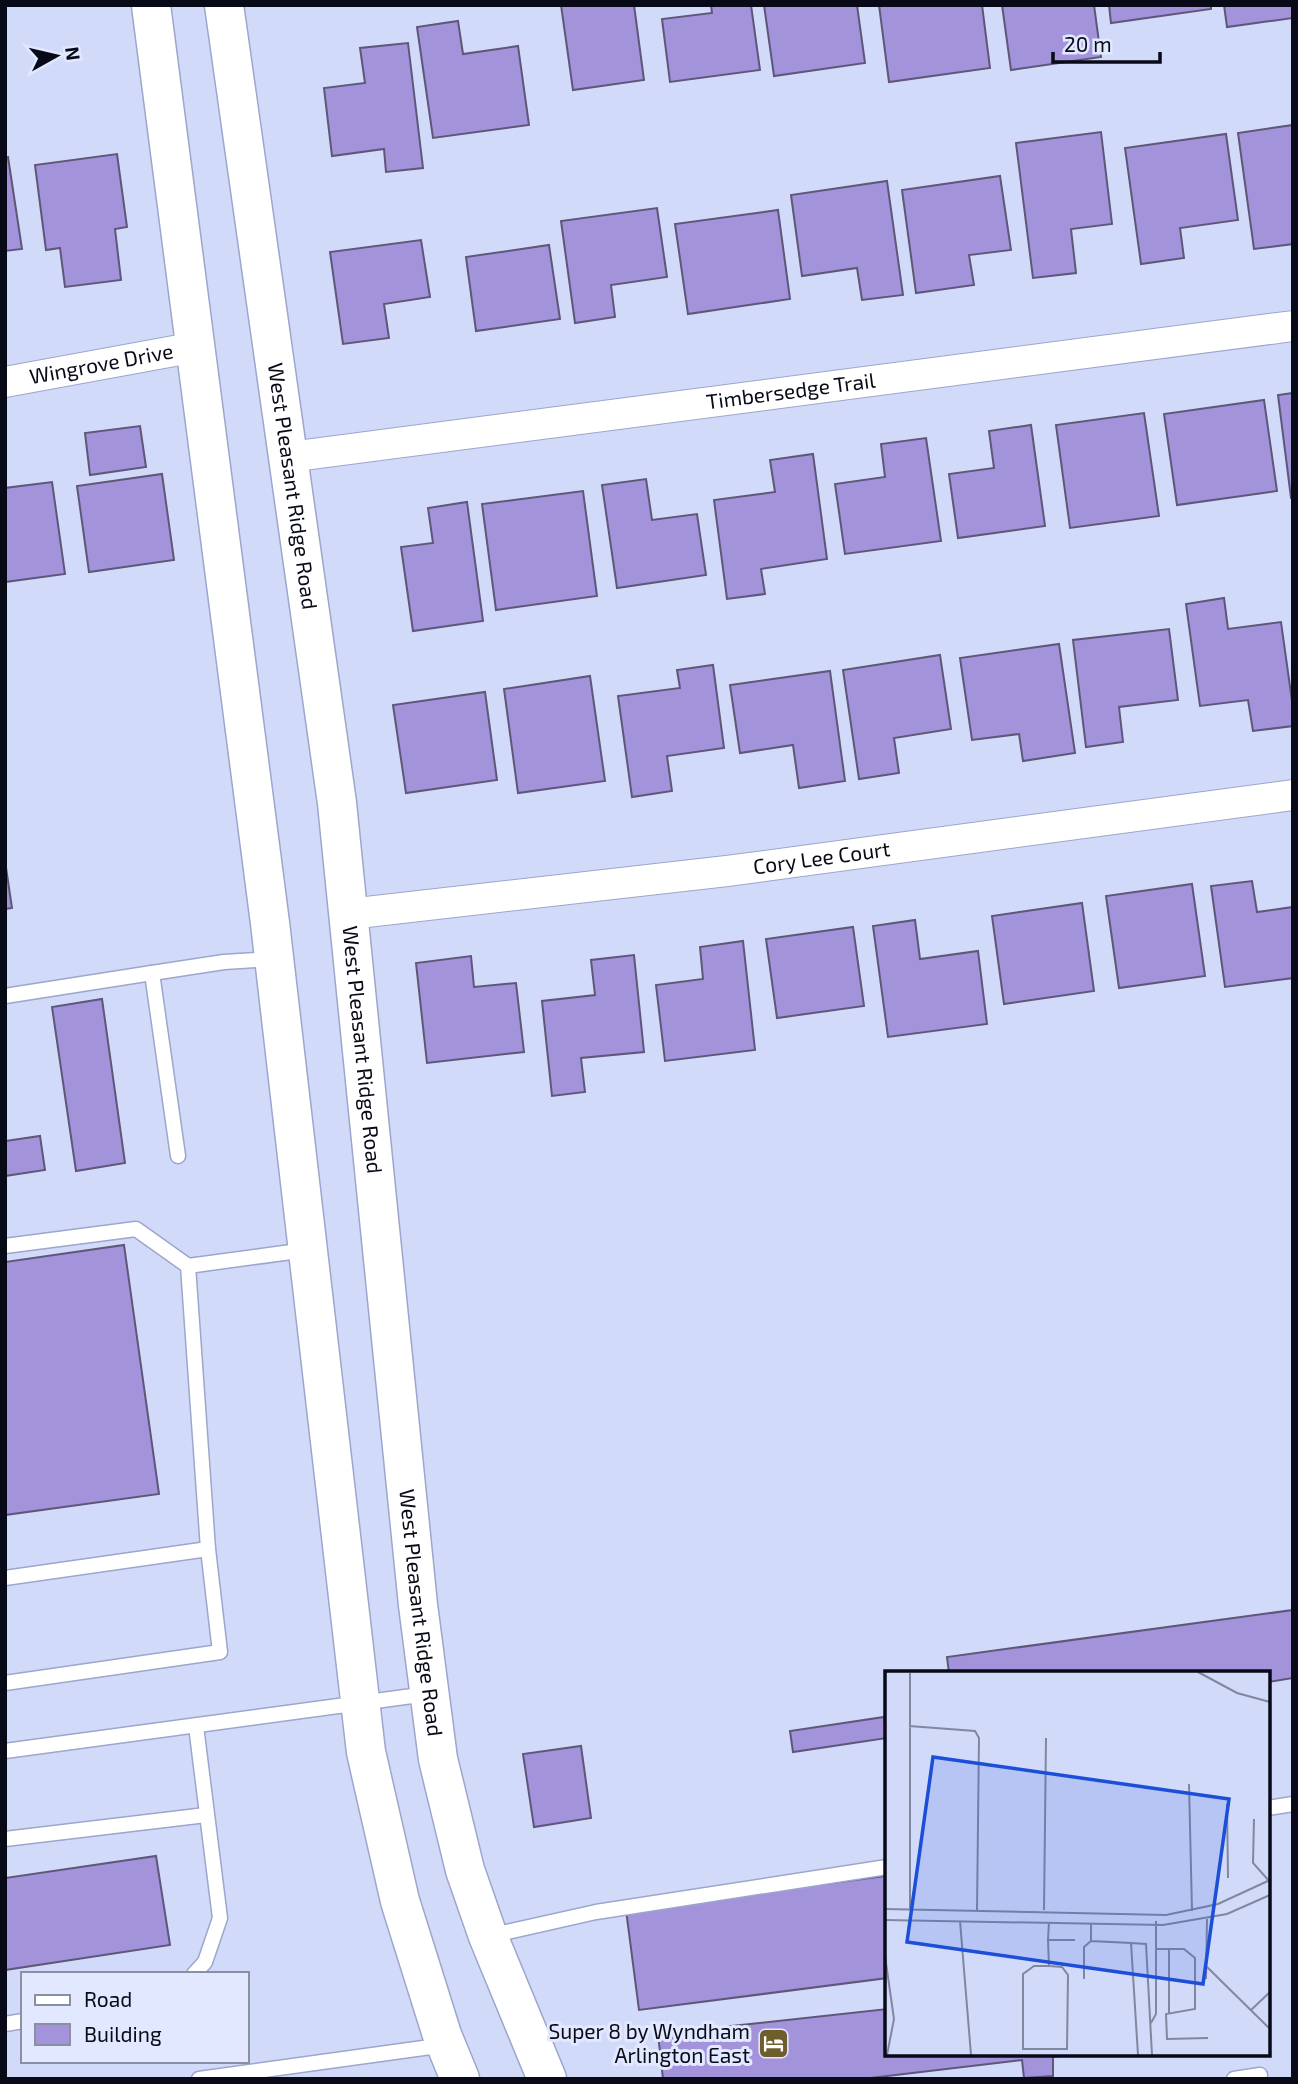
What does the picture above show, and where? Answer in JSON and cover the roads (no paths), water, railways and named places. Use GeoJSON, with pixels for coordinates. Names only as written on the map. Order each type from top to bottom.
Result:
{"type":"FeatureCollection","features":[{"type":"Feature","properties":{"kind":"street"},"geometry":{"type":"LineString","coordinates":[[151,5],[274,959],[366,1752],[400,1901],[453,2062]]}},
{"type":"Feature","properties":{"kind":"street","name":"West Pleasant Ridge Road"},"geometry":{"type":"LineString","coordinates":[[224,5],[337,803],[418,1605],[438,1759],[465,1870],[488,1937],[547,2079]]}},
{"type":"Feature","properties":{"kind":"street","name":"Timbersedge Trail"},"geometry":{"type":"LineString","coordinates":[[289,457],[1293,326]]}},
{"type":"Feature","properties":{"kind":"street","name":"Wingrove Drive"},"geometry":{"type":"LineString","coordinates":[[5,382],[196,347]]}},
{"type":"Feature","properties":{"kind":"street","name":"Cory Lee Court"},"geometry":{"type":"LineString","coordinates":[[349,914],[727,871],[1293,795]]}},
{"type":"Feature","properties":{"kind":"lane"},"geometry":{"type":"LineString","coordinates":[[5,996],[224,962],[274,959]]}},
{"type":"Feature","properties":{"kind":"lane"},"geometry":{"type":"LineString","coordinates":[[152,973],[178,1156]]}},
{"type":"Feature","properties":{"kind":"lane"},"geometry":{"type":"LineString","coordinates":[[5,1246],[136,1229],[188,1266],[308,1250]]}},
{"type":"Feature","properties":{"kind":"lane"},"geometry":{"type":"LineString","coordinates":[[5,1683],[220,1652],[208,1549],[188,1266]]}},
{"type":"Feature","properties":{"kind":"lane"},"geometry":{"type":"LineString","coordinates":[[5,1578],[208,1549]]}},
{"type":"Feature","properties":{"kind":"lane"},"geometry":{"type":"LineString","coordinates":[[5,1751],[430,1694]]}},
{"type":"Feature","properties":{"kind":"lane"},"geometry":{"type":"LineString","coordinates":[[195,1726],[220,1918],[205,1962],[196,1972]]}},
{"type":"Feature","properties":{"kind":"lane"},"geometry":{"type":"LineString","coordinates":[[1270,1808],[1293,1804]]}},
{"type":"Feature","properties":{"kind":"lane"},"geometry":{"type":"LineString","coordinates":[[5,1839],[206,1815]]}},
{"type":"Feature","properties":{"kind":"lane"},"geometry":{"type":"LineString","coordinates":[[488,1937],[596,1912],[885,1867]]}},
{"type":"Feature","properties":{"kind":"lane"},"geometry":{"type":"LineString","coordinates":[[199,2079],[453,2062]]}},
{"type":"Feature","properties":{"kind":"lane"},"geometry":{"type":"LineString","coordinates":[[1234,2079],[1260,2076]]}},
{"type":"Feature","properties":{"kind":"place","name":"Super 8 by Wyndham Arlington East"},"geometry":{"type":"Point","coordinates":[773,2044]}}]}
